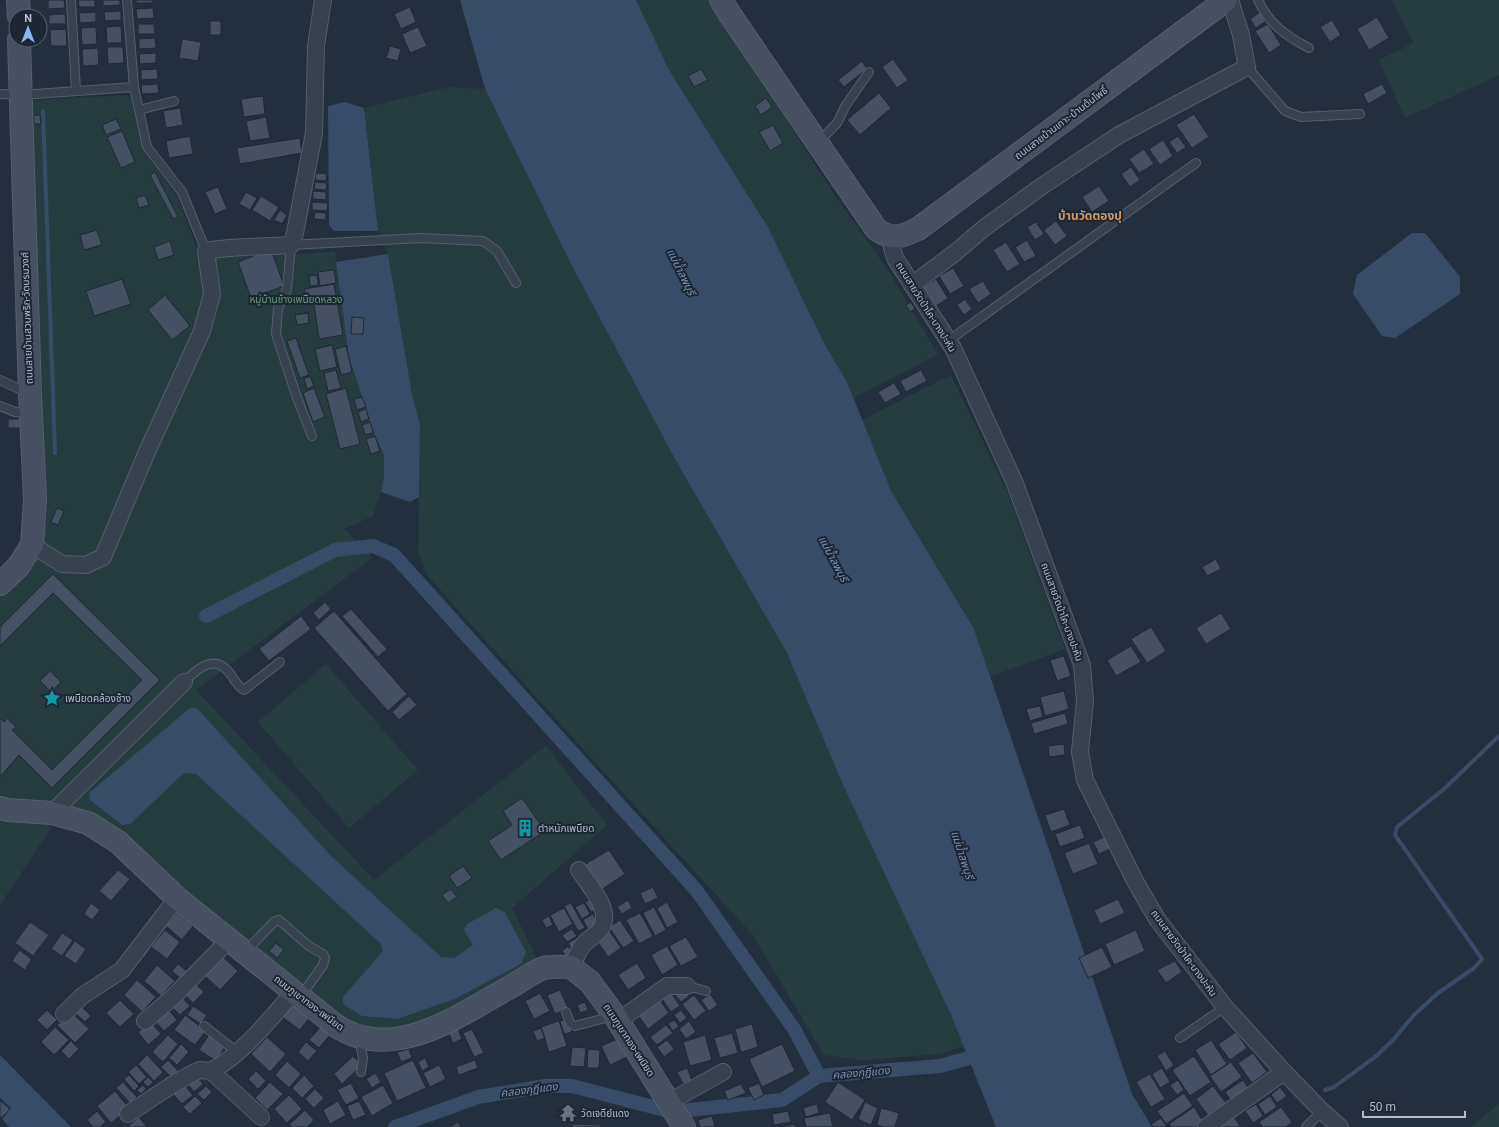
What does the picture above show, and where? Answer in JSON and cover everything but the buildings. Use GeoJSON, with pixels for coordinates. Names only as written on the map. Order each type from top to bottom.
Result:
{"type":"FeatureCollection","features":[{"type":"Feature","properties":{"kind":"street"},"geometry":{"type":"LineString","coordinates":[[32,545],[62,564],[86,565],[103,557],[146,454],[202,331],[212,294],[206,251],[225,248],[290,245],[295,233],[314,133],[316,46],[323,0]]}},
{"type":"Feature","properties":{"kind":"street"},"geometry":{"type":"LineString","coordinates":[[721,0],[728,13],[876,229],[884,235],[892,237]]}},
{"type":"Feature","properties":{"kind":"street","name":"ถนนสายบ้านเกาะ-บ้านต้นโพธิ์"},"geometry":{"type":"LineString","coordinates":[[892,237],[905,235],[918,230],[1226,0]]}},
{"type":"Feature","properties":{"kind":"street"},"geometry":{"type":"LineString","coordinates":[[912,285],[956,252],[984,228],[1042,186],[1119,135],[1247,68],[1241,35],[1230,0]]}},
{"type":"Feature","properties":{"kind":"street","name":"ถนนสายบ้านสวนพริก-วัดบรมวงศ์"},"geometry":{"type":"LineString","coordinates":[[1,582],[18,567],[32,545],[35,499],[10,94],[18,48]]}},
{"type":"Feature","properties":{"kind":"street","name":"ถนนสายวัดป่าโค-บางปะหัน"},"geometry":{"type":"LineString","coordinates":[[892,237],[892,248],[895,258],[953,348],[1014,481],[1082,665],[1085,700],[1080,752],[1084,780],[1135,881],[1157,919],[1225,1007],[1284,1072],[1340,1127]]}},
{"type":"Feature","properties":{"kind":"street"},"geometry":{"type":"LineString","coordinates":[[52,813],[184,682]]}},
{"type":"Feature","properties":{"kind":"street","name":"ถนนภูเขาทอง-เพนียด"},"geometry":{"type":"LineString","coordinates":[[0,808],[8,810],[52,813],[88,823],[118,842],[177,898],[237,947],[341,1029],[358,1036],[384,1040],[399,1039],[419,1034],[440,1025],[543,968],[571,967],[590,982],[617,1018],[676,1114]]}},
{"type":"Feature","properties":{"kind":"street"},"geometry":{"type":"LineString","coordinates":[[571,967],[583,945],[599,931],[604,923],[604,914],[601,903],[579,870]]}},
{"type":"Feature","properties":{"kind":"street"},"geometry":{"type":"LineString","coordinates":[[64,1014],[82,996],[122,970],[177,898]]}},
{"type":"Feature","properties":{"kind":"street"},"geometry":{"type":"LineString","coordinates":[[145,1021],[237,947]]}},
{"type":"Feature","properties":{"kind":"street"},"geometry":{"type":"LineString","coordinates":[[617,1018],[667,986],[687,986]]}},
{"type":"Feature","properties":{"kind":"street"},"geometry":{"type":"LineString","coordinates":[[128,1114],[174,1083],[193,1073],[200,1070],[211,1071],[225,1063],[297,995]]}},
{"type":"Feature","properties":{"kind":"street"},"geometry":{"type":"LineString","coordinates":[[211,1071],[260,1122]]}},
{"type":"Feature","properties":{"kind":"street"},"geometry":{"type":"LineString","coordinates":[[676,1114],[723,1072]]}},
{"type":"Feature","properties":{"kind":"street"},"geometry":{"type":"LineString","coordinates":[[1206,1127],[1284,1072]]}},
{"type":"Feature","properties":{"kind":"lane"},"geometry":{"type":"LineString","coordinates":[[71,0],[76,91]]}},
{"type":"Feature","properties":{"kind":"lane"},"geometry":{"type":"LineString","coordinates":[[127,0],[134,87],[147,147],[182,192],[206,251]]}},
{"type":"Feature","properties":{"kind":"lane"},"geometry":{"type":"LineString","coordinates":[[1258,0],[1276,27],[1292,39],[1309,48]]}},
{"type":"Feature","properties":{"kind":"lane"},"geometry":{"type":"LineString","coordinates":[[1247,68],[1285,111],[1301,117],[1360,114]]}},
{"type":"Feature","properties":{"kind":"lane"},"geometry":{"type":"LineString","coordinates":[[818,144],[837,123],[846,105],[869,72]]}},
{"type":"Feature","properties":{"kind":"lane"},"geometry":{"type":"LineString","coordinates":[[10,94],[134,87]]}},
{"type":"Feature","properties":{"kind":"lane"},"geometry":{"type":"LineString","coordinates":[[139,110],[174,101]]}},
{"type":"Feature","properties":{"kind":"lane"},"geometry":{"type":"LineString","coordinates":[[948,341],[1196,163]]}},
{"type":"Feature","properties":{"kind":"lane"},"geometry":{"type":"LineString","coordinates":[[312,436],[297,398],[276,334],[278,309],[287,289],[290,245],[421,238],[483,241],[497,251],[516,283]]}},
{"type":"Feature","properties":{"kind":"lane"},"geometry":{"type":"LineString","coordinates":[[0,380],[30,404],[16,412],[0,406]]}},
{"type":"Feature","properties":{"kind":"lane"},"geometry":{"type":"LineString","coordinates":[[184,682],[194,672],[206,664],[216,664],[225,668],[239,688],[244,690],[280,662]]}},
{"type":"Feature","properties":{"kind":"lane"},"geometry":{"type":"LineString","coordinates":[[237,947],[279,920],[309,946],[323,954],[325,958],[323,965],[297,995]]}},
{"type":"Feature","properties":{"kind":"lane"},"geometry":{"type":"LineString","coordinates":[[687,986],[706,991]]}},
{"type":"Feature","properties":{"kind":"lane"},"geometry":{"type":"LineString","coordinates":[[1180,1038],[1225,1007]]}},
{"type":"Feature","properties":{"kind":"lane"},"geometry":{"type":"LineString","coordinates":[[566,1012],[570,1023],[575,1026],[617,1018]]}},
{"type":"Feature","properties":{"kind":"lane"},"geometry":{"type":"LineString","coordinates":[[204,1026],[237,1052]]}},
{"type":"Feature","properties":{"kind":"lane"},"geometry":{"type":"LineString","coordinates":[[358,1036],[363,1058],[361,1072]]}},
{"type":"Feature","properties":{"kind":"lane"},"geometry":{"type":"LineString","coordinates":[[1306,1127],[1322,1111]]}},
{"type":"Feature","properties":{"kind":"green space"},"geometry":{"type":"Polygon","coordinates":[[[636,0],[710,0],[832,191],[888,270],[938,354],[854,398],[847,382],[823,341],[768,227],[669,70],[636,0]]]}},
{"type":"Feature","properties":{"kind":"green space"},"geometry":{"type":"Polygon","coordinates":[[[1392,0],[1499,0],[1499,75],[1405,118],[1379,60],[1414,43],[1392,0]]]}},
{"type":"Feature","properties":{"kind":"green space"},"geometry":{"type":"Polygon","coordinates":[[[449,87],[485,89],[572,266],[676,461],[787,653],[951,1015],[963,1046],[941,1054],[862,1060],[824,1055],[752,934],[571,736],[427,575],[418,552],[420,424],[412,394],[388,254],[378,231],[364,108],[449,87]]]}},
{"type":"Feature","properties":{"kind":"green space","name":"หมู่บ้านช้างเพนียดหลวง"},"geometry":{"type":"Polygon","coordinates":[[[128,95],[131,98],[142,150],[176,194],[200,256],[231,257],[335,252],[349,357],[375,436],[384,455],[384,477],[373,516],[344,529],[373,557],[196,690],[374,880],[546,746],[607,825],[512,908],[539,963],[439,1019],[374,1033],[348,1024],[296,986],[122,838],[0,801],[0,596],[23,575],[35,554],[30,105],[35,100],[128,95]]]}},
{"type":"Feature","properties":{"kind":"green space"},"geometry":{"type":"Polygon","coordinates":[[[951,375],[1007,491],[1065,649],[990,677],[974,629],[891,491],[862,420],[951,375]]]}},
{"type":"Feature","properties":{"kind":"green space"},"geometry":{"type":"Polygon","coordinates":[[[326,664],[418,770],[349,828],[258,722],[326,664]]]}},
{"type":"Feature","properties":{"kind":"green space"},"geometry":{"type":"Polygon","coordinates":[[[0,816],[55,822],[0,905],[0,816]]]}},
{"type":"Feature","properties":{"kind":"green space"},"geometry":{"type":"Polygon","coordinates":[[[1499,1104],[1499,1127],[1471,1127],[1499,1104]]]}},
{"type":"Feature","properties":{"kind":"water","name":"แม่น้ำลพบุรี"},"geometry":{"type":"Polygon","coordinates":[[[460,0],[636,0],[669,70],[768,227],[823,341],[847,382],[891,491],[974,629],[1132,1094],[1152,1127],[996,1127],[951,1015],[844,787],[787,653],[676,461],[572,266],[485,89],[460,0]]]}},
{"type":"Feature","properties":{"kind":"water"},"geometry":{"type":"Polygon","coordinates":[[[345,102],[364,108],[378,231],[334,231],[329,225],[328,106],[345,102]]]}},
{"type":"Feature","properties":{"kind":"water"},"geometry":{"type":"Polygon","coordinates":[[[1412,233],[1425,233],[1460,277],[1460,294],[1395,338],[1382,336],[1353,294],[1357,275],[1412,233]]]}},
{"type":"Feature","properties":{"kind":"water"},"geometry":{"type":"Polygon","coordinates":[[[388,254],[412,394],[420,424],[419,497],[410,502],[381,492],[384,477],[384,455],[375,436],[349,357],[336,262],[388,254]]]}},
{"type":"Feature","properties":{"kind":"water"},"geometry":{"type":"Polygon","coordinates":[[[190,708],[197,708],[330,855],[441,957],[454,958],[473,945],[464,930],[467,924],[496,908],[505,912],[526,952],[521,964],[455,999],[397,1019],[362,1016],[343,1004],[343,997],[383,951],[380,943],[196,774],[184,773],[130,824],[122,825],[90,800],[89,793],[190,708]]]}},
{"type":"Feature","properties":{"kind":"water"},"geometry":{"type":"Polygon","coordinates":[[[0,1055],[71,1127],[9,1127],[2,1119],[11,1108],[0,1098],[0,1055]]]}},
{"type":"Feature","properties":{"kind":"waterway"},"geometry":{"type":"LineString","coordinates":[[43,111],[55,453]]}},
{"type":"Feature","properties":{"kind":"waterway"},"geometry":{"type":"LineString","coordinates":[[206,616],[335,550],[373,546],[394,555],[697,891],[794,1029],[819,1076]]}},
{"type":"Feature","properties":{"kind":"waterway"},"geometry":{"type":"LineString","coordinates":[[1325,1090],[1334,1087],[1375,1057],[1393,1040],[1414,1015],[1438,993],[1474,968],[1482,959],[1395,835],[1397,827],[1444,789],[1499,736]]}},
{"type":"Feature","properties":{"kind":"waterway","name":"คลองกุฎีแดง"},"geometry":{"type":"LineString","coordinates":[[689,1110],[782,1100],[819,1076],[940,1066],[987,1053]]}},
{"type":"Feature","properties":{"kind":"waterway","name":"คลองกุฎีแดง"},"geometry":{"type":"LineString","coordinates":[[395,1127],[478,1097],[545,1086],[572,1086],[665,1110]]}},
{"type":"Feature","properties":{"kind":"place","name":"เพนียดคล้องช้าง"},"geometry":{"type":"Point","coordinates":[52,698]}},
{"type":"Feature","properties":{"kind":"place","name":"ตำหนักเพนียด"},"geometry":{"type":"Point","coordinates":[525,828]}},
{"type":"Feature","properties":{"kind":"place","name":"วัดเจดีย์แดง"},"geometry":{"type":"Point","coordinates":[568,1113]}},
{"type":"Feature","properties":{"kind":"district","name":"บ้านวัดตองปุ"},"geometry":{"type":"Point","coordinates":[1090,216]}}]}
